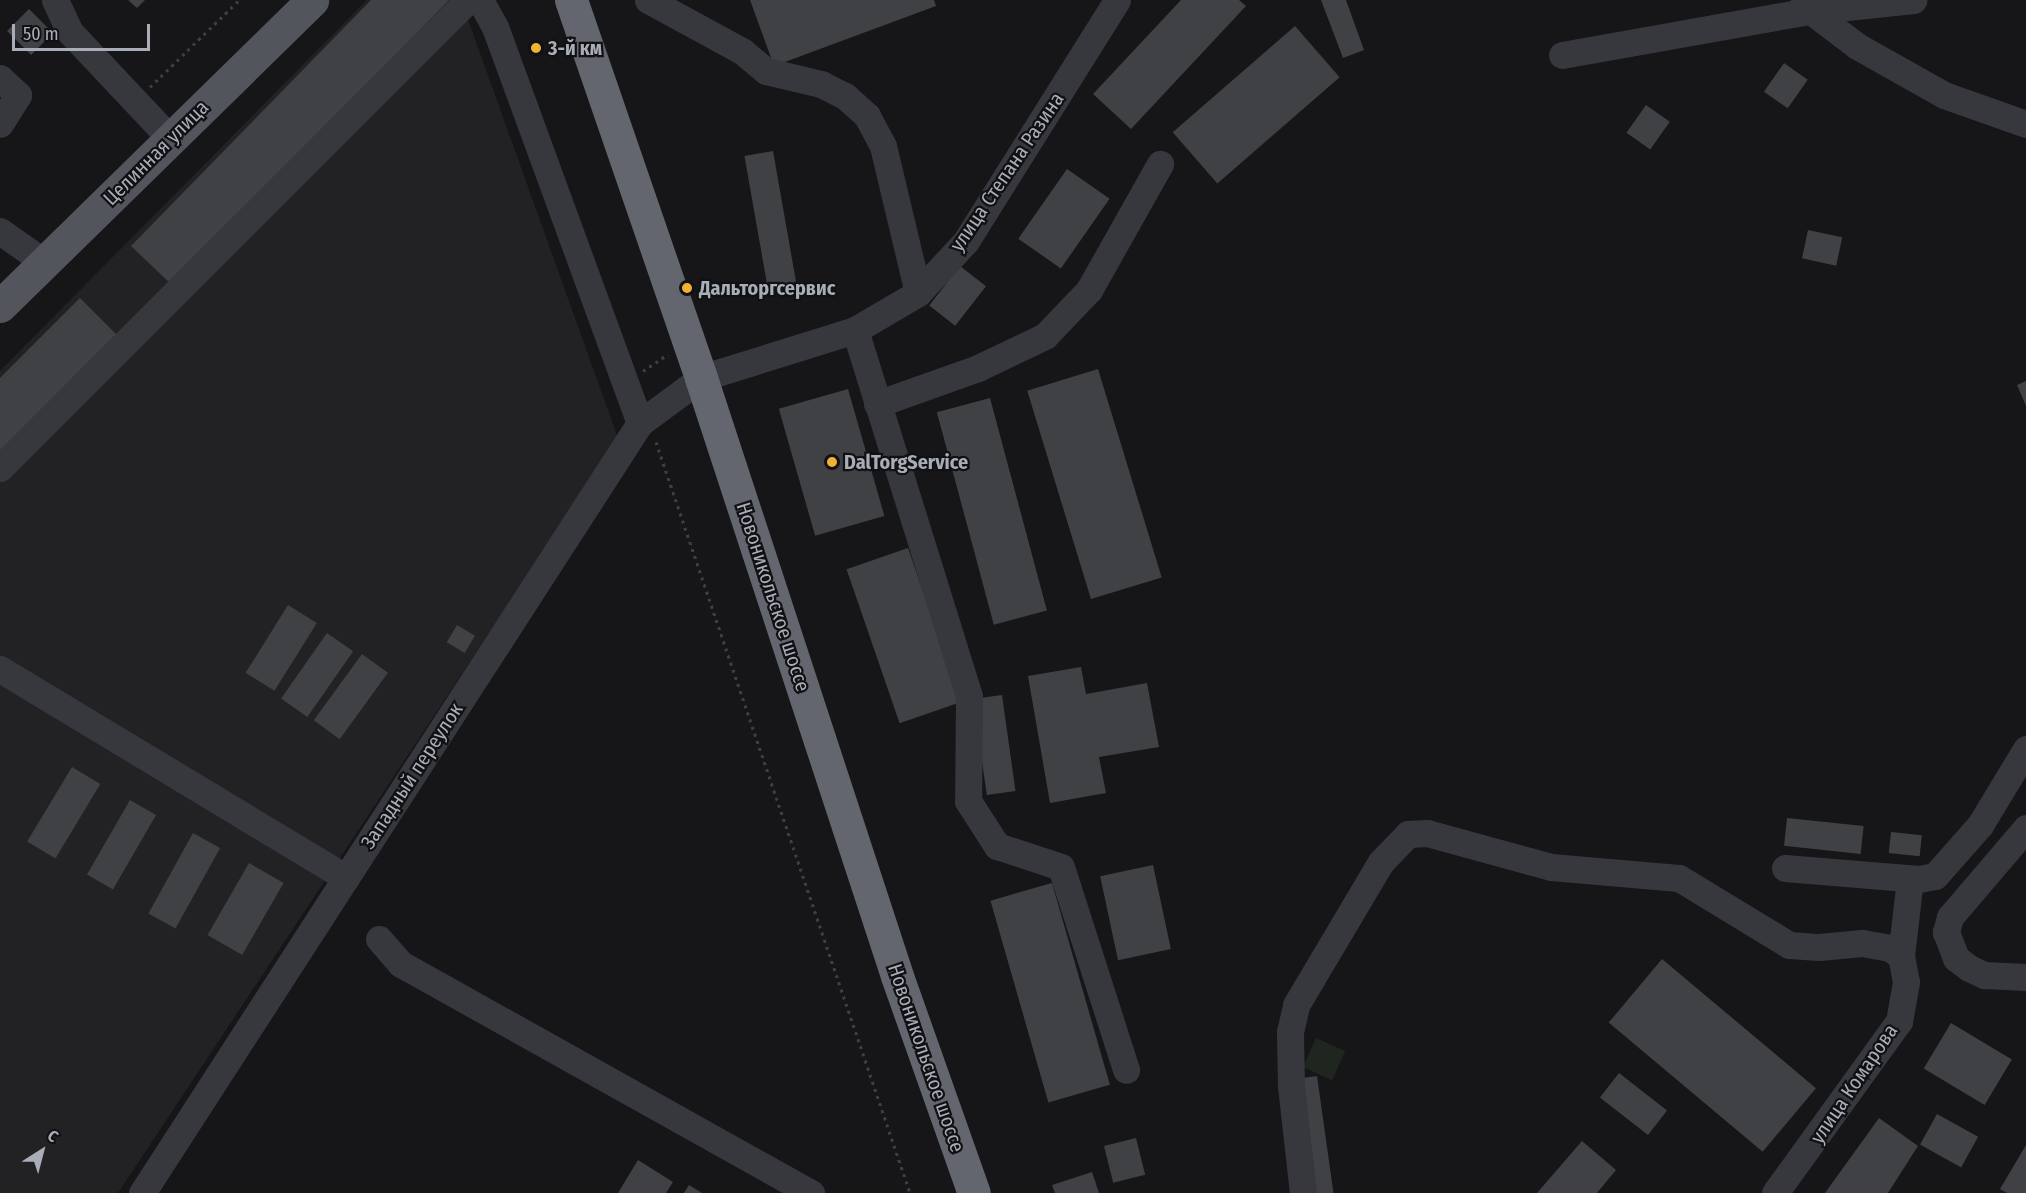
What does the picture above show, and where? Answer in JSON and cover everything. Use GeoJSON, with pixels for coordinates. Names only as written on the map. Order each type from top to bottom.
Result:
{"type":"FeatureCollection","features":[{"type":"Feature","properties":{"kind":"highway","name":"Новоникольское шоссе"},"geometry":{"type":"LineString","coordinates":[[571,0],[701,378],[897,976],[974,1193]]}},
{"type":"Feature","properties":{"kind":"main road","name":"Целинная улица"},"geometry":{"type":"LineString","coordinates":[[0,306],[312,0]]}},
{"type":"Feature","properties":{"kind":"street"},"geometry":{"type":"LineString","coordinates":[[0,468],[468,0]]}},
{"type":"Feature","properties":{"kind":"street"},"geometry":{"type":"LineString","coordinates":[[480,0],[495,27],[645,420]]}},
{"type":"Feature","properties":{"kind":"street"},"geometry":{"type":"LineString","coordinates":[[648,0],[742,51],[766,71],[821,84],[845,96],[867,116],[883,146],[918,293]]}},
{"type":"Feature","properties":{"kind":"street","name":"улица Степана Разина"},"geometry":{"type":"LineString","coordinates":[[701,378],[855,330],[918,293],[966,241],[1117,0]]}},
{"type":"Feature","properties":{"kind":"street"},"geometry":{"type":"LineString","coordinates":[[1562,55],[1804,5],[1913,0]]}},
{"type":"Feature","properties":{"kind":"street"},"geometry":{"type":"LineString","coordinates":[[60,3],[70,32],[170,138]]}},
{"type":"Feature","properties":{"kind":"street"},"geometry":{"type":"LineString","coordinates":[[1804,5],[1857,46],[1944,96],[2026,124]]}},
{"type":"Feature","properties":{"kind":"street"},"geometry":{"type":"LineString","coordinates":[[0,78],[18,95],[0,124]]}},
{"type":"Feature","properties":{"kind":"street"},"geometry":{"type":"LineString","coordinates":[[877,404],[978,368],[1045,336],[1089,290],[1160,164]]}},
{"type":"Feature","properties":{"kind":"street"},"geometry":{"type":"LineString","coordinates":[[0,231],[45,263]]}},
{"type":"Feature","properties":{"kind":"street"},"geometry":{"type":"LineString","coordinates":[[855,330],[969,696],[968,801],[997,846],[1061,867],[1126,1070]]}},
{"type":"Feature","properties":{"kind":"street","name":"Западный переулок"},"geometry":{"type":"LineString","coordinates":[[142,1193],[645,420],[701,378]]}},
{"type":"Feature","properties":{"kind":"street"},"geometry":{"type":"LineString","coordinates":[[0,669],[346,878]]}},
{"type":"Feature","properties":{"kind":"street"},"geometry":{"type":"LineString","coordinates":[[1785,868],[1910,879],[1935,876],[1957,855],[2026,749]]}},
{"type":"Feature","properties":{"kind":"street"},"geometry":{"type":"LineString","coordinates":[[2026,828],[1950,918],[1946,932],[1956,958],[1969,968],[1984,975],[2026,977]]}},
{"type":"Feature","properties":{"kind":"street"},"geometry":{"type":"LineString","coordinates":[[1303,1193],[1290,1086],[1290,1032],[1296,1005],[1381,862],[1408,834],[1448,837],[1491,853],[1551,867],[1678,878],[1774,939],[1789,945],[1819,947],[1862,943],[1890,948],[1903,959]]}},
{"type":"Feature","properties":{"kind":"street","name":"улица Комарова"},"geometry":{"type":"LineString","coordinates":[[1774,1193],[1899,1021],[1906,982],[1903,959],[1910,879]]}},
{"type":"Feature","properties":{"kind":"street"},"geometry":{"type":"LineString","coordinates":[[379,939],[401,964],[811,1193]]}},
{"type":"Feature","properties":{"kind":"path"},"geometry":{"type":"LineString","coordinates":[[136,101],[239,0]]}},
{"type":"Feature","properties":{"kind":"path"},"geometry":{"type":"LineString","coordinates":[[645,420],[910,1193]]}},
{"type":"Feature","properties":{"kind":"shaded area"},"geometry":{"type":"Polygon","coordinates":[[[367,0],[461,0],[618,438],[118,1193],[0,1193],[0,371],[367,0]]]}},
{"type":"Feature","properties":{"kind":"shaded area"},"geometry":{"type":"Polygon","coordinates":[[[1316,1038],[1345,1051],[1332,1080],[1303,1067],[1316,1038]]]}},
{"type":"Feature","properties":{"kind":"building"},"geometry":{"type":"Polygon","coordinates":[[[128,0],[145,0],[137,8],[128,0]]]}},
{"type":"Feature","properties":{"kind":"building"},"geometry":{"type":"Polygon","coordinates":[[[371,0],[449,0],[172,285],[131,246],[371,0]]]}},
{"type":"Feature","properties":{"kind":"building"},"geometry":{"type":"Polygon","coordinates":[[[750,0],[934,0],[936,6],[774,66],[750,0]]]}},
{"type":"Feature","properties":{"kind":"building"},"geometry":{"type":"Polygon","coordinates":[[[1181,0],[1239,0],[1246,6],[1131,129],[1093,94],[1181,0]]]}},
{"type":"Feature","properties":{"kind":"building"},"geometry":{"type":"Polygon","coordinates":[[[1321,0],[1346,0],[1364,50],[1343,58],[1321,0]]]}},
{"type":"Feature","properties":{"kind":"building"},"geometry":{"type":"Polygon","coordinates":[[[29,9],[53,33],[31,55],[7,31],[29,9]]]}},
{"type":"Feature","properties":{"kind":"building"},"geometry":{"type":"Polygon","coordinates":[[[1295,26],[1340,77],[1217,184],[1173,132],[1295,26]]]}},
{"type":"Feature","properties":{"kind":"building"},"geometry":{"type":"Polygon","coordinates":[[[1784,63],[1808,80],[1788,108],[1764,92],[1784,63]]]}},
{"type":"Feature","properties":{"kind":"building"},"geometry":{"type":"Polygon","coordinates":[[[1646,105],[1670,122],[1650,149],[1626,133],[1646,105]]]}},
{"type":"Feature","properties":{"kind":"building"},"geometry":{"type":"Polygon","coordinates":[[[773,151],[797,288],[769,293],[744,156],[773,151]]]}},
{"type":"Feature","properties":{"kind":"building"},"geometry":{"type":"Polygon","coordinates":[[[1067,169],[1110,199],[1061,268],[1018,239],[1067,169]]]}},
{"type":"Feature","properties":{"kind":"building"},"geometry":{"type":"Polygon","coordinates":[[[1808,230],[1842,237],[1836,266],[1802,258],[1808,230]]]}},
{"type":"Feature","properties":{"kind":"building"},"geometry":{"type":"Polygon","coordinates":[[[960,266],[986,286],[955,326],[929,305],[960,266]]]}},
{"type":"Feature","properties":{"kind":"building"},"geometry":{"type":"Polygon","coordinates":[[[80,298],[118,336],[0,454],[0,378],[80,298]]]}},
{"type":"Feature","properties":{"kind":"building"},"geometry":{"type":"Polygon","coordinates":[[[1098,369],[1162,577],[1091,599],[1027,391],[1098,369]]]}},
{"type":"Feature","properties":{"kind":"building"},"geometry":{"type":"Polygon","coordinates":[[[2026,381],[2026,406],[2017,385],[2026,381]]]}},
{"type":"Feature","properties":{"kind":"building","name":"DalTorgService"},"geometry":{"type":"Polygon","coordinates":[[[848,389],[884,516],[815,536],[779,409],[848,389]]]}},
{"type":"Feature","properties":{"kind":"building"},"geometry":{"type":"Polygon","coordinates":[[[990,398],[1047,611],[994,625],[937,412],[990,398]]]}},
{"type":"Feature","properties":{"kind":"building"},"geometry":{"type":"Polygon","coordinates":[[[908,548],[961,702],[900,723],[847,569],[908,548]]]}},
{"type":"Feature","properties":{"kind":"building"},"geometry":{"type":"Polygon","coordinates":[[[288,605],[317,623],[274,691],[246,673],[288,605]]]}},
{"type":"Feature","properties":{"kind":"building"},"geometry":{"type":"Polygon","coordinates":[[[457,625],[475,636],[465,653],[447,642],[457,625]]]}},
{"type":"Feature","properties":{"kind":"building"},"geometry":{"type":"Polygon","coordinates":[[[327,633],[353,651],[307,717],[281,699],[327,633]]]}},
{"type":"Feature","properties":{"kind":"building"},"geometry":{"type":"Polygon","coordinates":[[[362,654],[388,673],[340,739],[314,720],[362,654]]]}},
{"type":"Feature","properties":{"kind":"building"},"geometry":{"type":"Polygon","coordinates":[[[1081,667],[1086,694],[1147,683],[1159,747],[1099,757],[1106,793],[1050,803],[1028,676],[1081,667]]]}},
{"type":"Feature","properties":{"kind":"building"},"geometry":{"type":"Polygon","coordinates":[[[1002,695],[1015,791],[987,795],[973,699],[1002,695]]]}},
{"type":"Feature","properties":{"kind":"building"},"geometry":{"type":"Polygon","coordinates":[[[72,767],[100,784],[55,859],[27,842],[72,767]]]}},
{"type":"Feature","properties":{"kind":"building"},"geometry":{"type":"Polygon","coordinates":[[[130,800],[156,815],[113,889],[87,874],[130,800]]]}},
{"type":"Feature","properties":{"kind":"building"},"geometry":{"type":"Polygon","coordinates":[[[1787,818],[1864,826],[1861,854],[1784,846],[1787,818]]]}},
{"type":"Feature","properties":{"kind":"building"},"geometry":{"type":"Polygon","coordinates":[[[1891,832],[1922,835],[1920,856],[1889,853],[1891,832]]]}},
{"type":"Feature","properties":{"kind":"building"},"geometry":{"type":"Polygon","coordinates":[[[193,833],[220,848],[176,928],[148,913],[193,833]]]}},
{"type":"Feature","properties":{"kind":"building"},"geometry":{"type":"Polygon","coordinates":[[[249,863],[284,883],[242,955],[208,935],[249,863]]]}},
{"type":"Feature","properties":{"kind":"building"},"geometry":{"type":"Polygon","coordinates":[[[1153,865],[1171,949],[1118,960],[1100,876],[1153,865]]]}},
{"type":"Feature","properties":{"kind":"building"},"geometry":{"type":"Polygon","coordinates":[[[1052,883],[1110,1085],[1048,1103],[990,901],[1052,883]]]}},
{"type":"Feature","properties":{"kind":"building"},"geometry":{"type":"Polygon","coordinates":[[[1662,959],[1816,1088],[1763,1152],[1609,1023],[1662,959]]]}},
{"type":"Feature","properties":{"kind":"building"},"geometry":{"type":"Polygon","coordinates":[[[1951,1023],[2012,1060],[1985,1105],[1924,1068],[1951,1023]]]}},
{"type":"Feature","properties":{"kind":"building"},"geometry":{"type":"Polygon","coordinates":[[[1619,1073],[1667,1111],[1648,1135],[1600,1097],[1619,1073]]]}},
{"type":"Feature","properties":{"kind":"building"},"geometry":{"type":"Polygon","coordinates":[[[1317,1076],[1333,1193],[1315,1193],[1299,1079],[1317,1076]]]}},
{"type":"Feature","properties":{"kind":"building"},"geometry":{"type":"Polygon","coordinates":[[[1937,1114],[1978,1137],[1961,1167],[1920,1145],[1937,1114]]]}},
{"type":"Feature","properties":{"kind":"building"},"geometry":{"type":"Polygon","coordinates":[[[1879,1118],[1918,1146],[1888,1193],[1825,1193],[1879,1118]]]}},
{"type":"Feature","properties":{"kind":"building"},"geometry":{"type":"Polygon","coordinates":[[[1136,1138],[1145,1175],[1113,1183],[1104,1146],[1136,1138]]]}},
{"type":"Feature","properties":{"kind":"building"},"geometry":{"type":"Polygon","coordinates":[[[1582,1141],[1616,1170],[1597,1193],[1537,1193],[1582,1141]]]}},
{"type":"Feature","properties":{"kind":"building"},"geometry":{"type":"Polygon","coordinates":[[[2026,1145],[2026,1193],[2007,1193],[2000,1189],[2026,1145]]]}},
{"type":"Feature","properties":{"kind":"building"},"geometry":{"type":"Polygon","coordinates":[[[638,1160],[673,1182],[666,1193],[618,1193],[638,1160]]]}},
{"type":"Feature","properties":{"kind":"building"},"geometry":{"type":"Polygon","coordinates":[[[1092,1172],[1099,1193],[1055,1193],[1052,1185],[1092,1172]]]}},
{"type":"Feature","properties":{"kind":"building"},"geometry":{"type":"Polygon","coordinates":[[[689,1185],[702,1193],[684,1193],[689,1185]]]}},
{"type":"Feature","properties":{"kind":"place","name":"3-й км"},"geometry":{"type":"Point","coordinates":[536,48]}},
{"type":"Feature","properties":{"kind":"place","name":"Дальторгсервис"},"geometry":{"type":"Point","coordinates":[687,288]}},
{"type":"Feature","properties":{"kind":"place","name":"DalTorgService"},"geometry":{"type":"Point","coordinates":[832,462]}}]}
